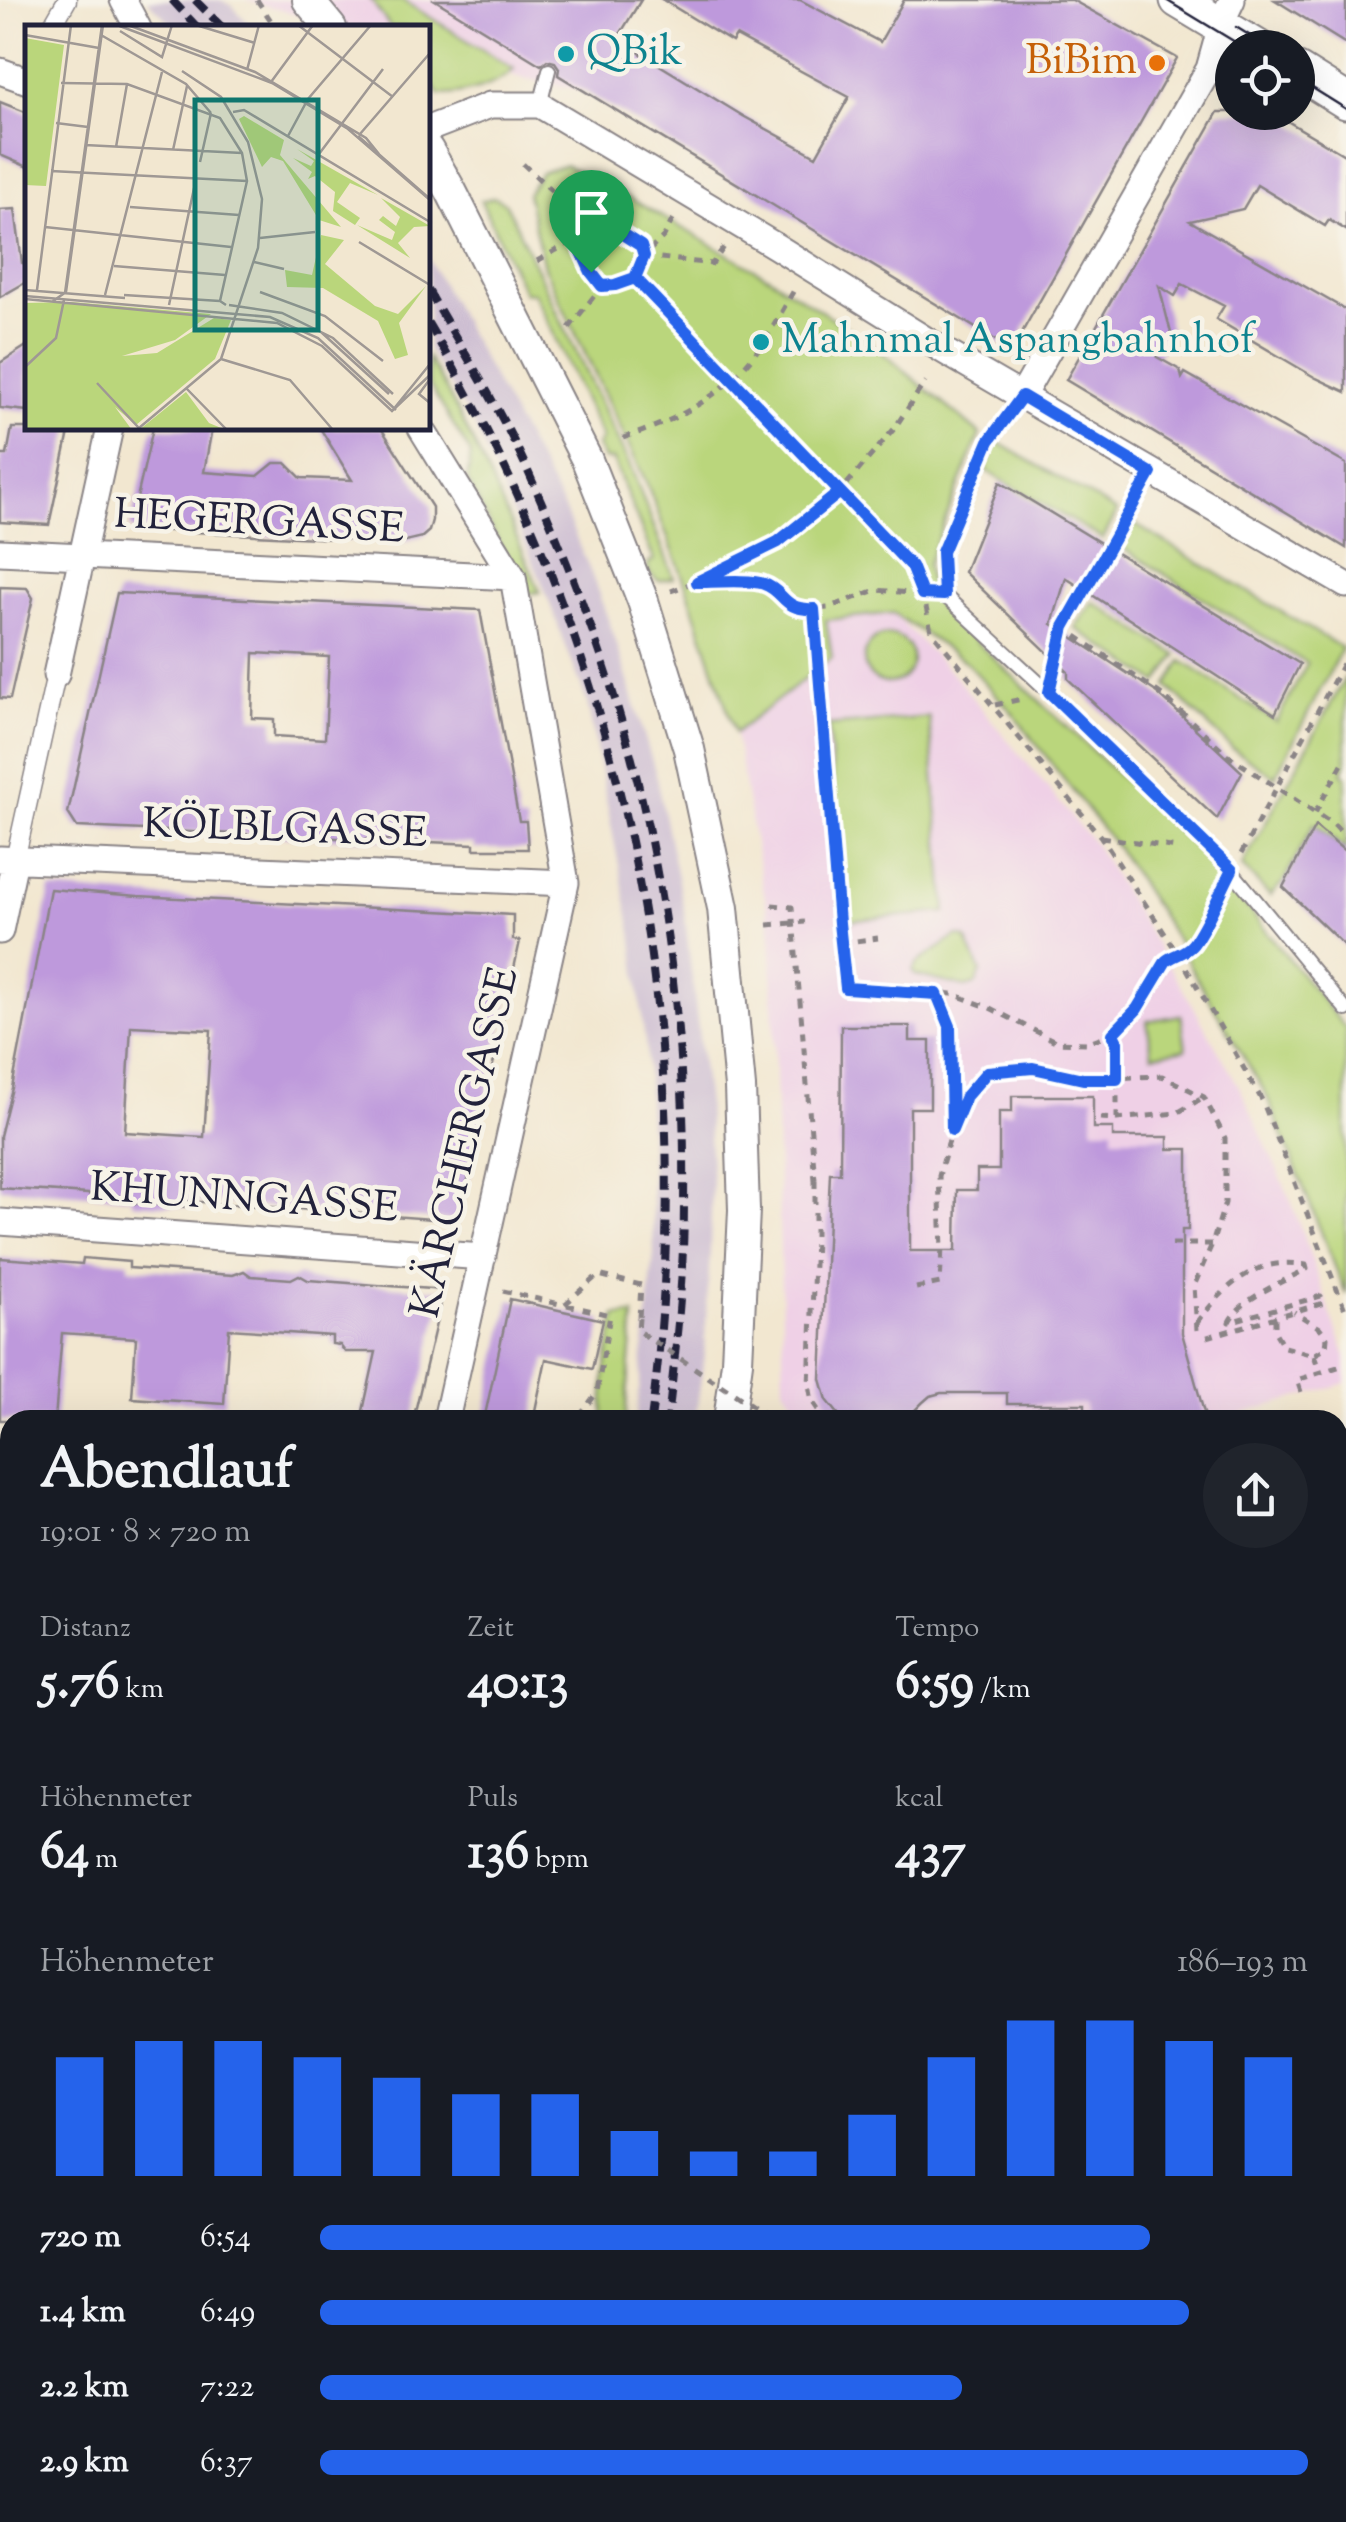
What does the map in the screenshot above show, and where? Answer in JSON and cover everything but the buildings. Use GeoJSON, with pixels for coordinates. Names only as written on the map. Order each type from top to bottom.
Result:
{"type":"FeatureCollection","features":[{"type":"Feature","properties":{"kind":"main road"},"geometry":{"type":"LineString","coordinates":[[1178,0],[1227,13]]}},
{"type":"Feature","properties":{"kind":"main road"},"geometry":{"type":"LineString","coordinates":[[1315,82],[1346,101]]}},
{"type":"Feature","properties":{"kind":"street"},"geometry":{"type":"LineString","coordinates":[[53,25],[67,0]]}},
{"type":"Feature","properties":{"kind":"street"},"geometry":{"type":"LineString","coordinates":[[124,0],[136,25]]}},
{"type":"Feature","properties":{"kind":"street"},"geometry":{"type":"LineString","coordinates":[[308,0],[329,25]]}},
{"type":"Feature","properties":{"kind":"street"},"geometry":{"type":"LineString","coordinates":[[1022,396],[1209,69],[1227,13]]}},
{"type":"Feature","properties":{"kind":"street"},"geometry":{"type":"LineString","coordinates":[[0,70],[25,81]]}},
{"type":"Feature","properties":{"kind":"street"},"geometry":{"type":"LineString","coordinates":[[430,129],[490,105],[540,105],[1151,473],[1346,584]]}},
{"type":"Feature","properties":{"kind":"street"},"geometry":{"type":"LineString","coordinates":[[430,154],[587,460],[643,601],[689,749],[722,908],[740,1087],[744,1210],[737,1362],[730,1410]]}},
{"type":"Feature","properties":{"kind":"street"},"geometry":{"type":"LineString","coordinates":[[0,931],[8,859],[56,675],[110,430]]}},
{"type":"Feature","properties":{"kind":"street"},"geometry":{"type":"LineString","coordinates":[[422,430],[513,577],[566,883]]}},
{"type":"Feature","properties":{"kind":"street","name":"HEGERGASSE"},"geometry":{"type":"LineString","coordinates":[[0,552],[513,577]]}},
{"type":"Feature","properties":{"kind":"street","name":"KÖLBLGASSE"},"geometry":{"type":"LineString","coordinates":[[8,859],[566,883]]}},
{"type":"Feature","properties":{"kind":"street","name":"KÄRCHERGASSE"},"geometry":{"type":"LineString","coordinates":[[448,1410],[566,883]]}},
{"type":"Feature","properties":{"kind":"street","name":"KHUNNGASSE"},"geometry":{"type":"LineString","coordinates":[[0,1222],[483,1257]]}},
{"type":"Feature","properties":{"kind":"lane"},"geometry":{"type":"LineString","coordinates":[[540,105],[549,70]]}},
{"type":"Feature","properties":{"kind":"lane"},"geometry":{"type":"LineString","coordinates":[[1022,396],[989,441],[942,552],[944,595],[1232,870],[1346,1010]]}},
{"type":"Feature","properties":{"kind":"path"},"geometry":{"type":"LineString","coordinates":[[257,0],[274,25]]}},
{"type":"Feature","properties":{"kind":"path"},"geometry":{"type":"LineString","coordinates":[[522,164],[583,220]]}},
{"type":"Feature","properties":{"kind":"path"},"geometry":{"type":"LineString","coordinates":[[602,286],[576,239],[583,220],[594,216],[611,182]]}},
{"type":"Feature","properties":{"kind":"path"},"geometry":{"type":"LineString","coordinates":[[594,216],[641,246],[644,256]]}},
{"type":"Feature","properties":{"kind":"path"},"geometry":{"type":"LineString","coordinates":[[569,328],[602,286],[635,278],[644,256],[664,236],[673,219]]}},
{"type":"Feature","properties":{"kind":"path"},"geometry":{"type":"LineString","coordinates":[[430,223],[437,234]]}},
{"type":"Feature","properties":{"kind":"path"},"geometry":{"type":"LineString","coordinates":[[538,260],[576,239]]}},
{"type":"Feature","properties":{"kind":"path"},"geometry":{"type":"LineString","coordinates":[[644,256],[712,264],[724,247]]}},
{"type":"Feature","properties":{"kind":"path"},"geometry":{"type":"LineString","coordinates":[[635,278],[911,566],[931,631],[1101,837],[1179,956],[1262,1100],[1346,1311]]}},
{"type":"Feature","properties":{"kind":"path"},"geometry":{"type":"LineString","coordinates":[[623,438],[694,410],[732,378],[761,346],[794,290]]}},
{"type":"Feature","properties":{"kind":"path"},"geometry":{"type":"LineString","coordinates":[[643,601],[697,582],[778,542],[840,492],[894,429],[925,382]]}},
{"type":"Feature","properties":{"kind":"path"},"geometry":{"type":"LineString","coordinates":[[1049,692],[1064,627],[1151,473]]}},
{"type":"Feature","properties":{"kind":"path"},"geometry":{"type":"LineString","coordinates":[[697,582],[764,584],[788,604],[804,610],[828,608],[876,590],[944,595]]}},
{"type":"Feature","properties":{"kind":"path"},"geometry":{"type":"LineString","coordinates":[[814,609],[846,988],[952,994],[1058,1042],[1086,1043],[1113,1034],[1137,1009],[1166,961],[1192,946],[1346,658]]}},
{"type":"Feature","properties":{"kind":"path"},"geometry":{"type":"LineString","coordinates":[[1064,627],[1165,697],[1229,756],[1335,826],[1346,838]]}},
{"type":"Feature","properties":{"kind":"path"},"geometry":{"type":"LineString","coordinates":[[1316,813],[1346,757]]}},
{"type":"Feature","properties":{"kind":"path"},"geometry":{"type":"LineString","coordinates":[[1335,826],[1346,829]]}},
{"type":"Feature","properties":{"kind":"path"},"geometry":{"type":"LineString","coordinates":[[1101,837],[1215,854]]}},
{"type":"Feature","properties":{"kind":"path"},"geometry":{"type":"LineString","coordinates":[[772,904],[792,907],[815,1180],[809,1385],[818,1410]]}},
{"type":"Feature","properties":{"kind":"path"},"geometry":{"type":"LineString","coordinates":[[768,925],[805,922],[793,922]]}},
{"type":"Feature","properties":{"kind":"path"},"geometry":{"type":"LineString","coordinates":[[841,942],[878,938]]}},
{"type":"Feature","properties":{"kind":"path"},"geometry":{"type":"LineString","coordinates":[[937,994],[950,1026],[952,1130]]}},
{"type":"Feature","properties":{"kind":"path"},"geometry":{"type":"LineString","coordinates":[[1113,1034],[1117,1042],[1116,1119]]}},
{"type":"Feature","properties":{"kind":"path"},"geometry":{"type":"LineString","coordinates":[[916,1288],[940,1282],[939,1176],[966,1096],[987,1072],[1033,1068],[1083,1079],[1162,1076],[1204,1096],[1226,1138],[1225,1203],[1194,1286],[1197,1326],[1218,1296],[1245,1273],[1289,1262],[1306,1265],[1306,1269],[1259,1294],[1230,1316],[1229,1322],[1321,1296],[1324,1303],[1204,1338]]}},
{"type":"Feature","properties":{"kind":"path"},"geometry":{"type":"LineString","coordinates":[[1100,1118],[1177,1113],[1204,1096]]}},
{"type":"Feature","properties":{"kind":"path"},"geometry":{"type":"LineString","coordinates":[[1172,1244],[1212,1244]]}},
{"type":"Feature","properties":{"kind":"path"},"geometry":{"type":"LineString","coordinates":[[564,1305],[598,1275],[641,1284],[638,1331],[759,1410]]}},
{"type":"Feature","properties":{"kind":"path"},"geometry":{"type":"LineString","coordinates":[[476,1286],[610,1315],[597,1392],[584,1410]]}},
{"type":"Feature","properties":{"kind":"path"},"geometry":{"type":"LineString","coordinates":[[1275,1318],[1274,1332],[1284,1347],[1314,1355],[1326,1348],[1327,1338],[1320,1328],[1294,1312]]}},
{"type":"Feature","properties":{"kind":"path"},"geometry":{"type":"LineString","coordinates":[[1314,1355],[1320,1373]]}},
{"type":"Feature","properties":{"kind":"path"},"geometry":{"type":"LineString","coordinates":[[710,1381],[713,1361]]}},
{"type":"Feature","properties":{"kind":"path"},"geometry":{"type":"LineString","coordinates":[[1301,1392],[1297,1380],[1344,1365]]}},
{"type":"Feature","properties":{"kind":"shaded area"},"geometry":{"type":"Polygon","coordinates":[[[147,0],[221,0],[250,25],[173,25],[147,0]]]}},
{"type":"Feature","properties":{"kind":"shaded area"},"geometry":{"type":"Polygon","coordinates":[[[245,0],[641,0],[586,91],[522,78],[430,52],[430,25],[336,25],[245,0]]]}},
{"type":"Feature","properties":{"kind":"shaded area"},"geometry":{"type":"Polygon","coordinates":[[[430,262],[564,509],[615,638],[655,771],[684,910],[707,1104],[712,1183],[710,1252],[704,1358],[696,1410],[637,1410],[654,1253],[646,1050],[632,932],[587,702],[542,583],[473,423],[430,353],[430,262]]]}},
{"type":"Feature","properties":{"kind":"shaded area"},"geometry":{"type":"Polygon","coordinates":[[[893,613],[958,680],[1095,845],[1241,1090],[1290,1198],[1346,1357],[1346,1383],[1256,1410],[799,1410],[784,1387],[771,931],[735,733],[832,658],[825,620],[893,613]]]}},
{"type":"Feature","properties":{"kind":"green space"},"geometry":{"type":"Polygon","coordinates":[[[371,0],[402,0],[514,69],[480,88],[440,95],[430,82],[430,25],[389,25],[371,0]]]}},
{"type":"Feature","properties":{"kind":"green space"},"geometry":{"type":"Polygon","coordinates":[[[565,165],[770,278],[872,344],[980,434],[927,565],[932,598],[1190,842],[1346,1029],[1346,1294],[1266,1094],[1180,945],[1117,848],[1011,711],[966,662],[893,613],[826,620],[832,658],[735,733],[686,585],[647,484],[544,267],[527,194],[541,172],[565,165]]]}},
{"type":"Feature","properties":{"kind":"green space"},"geometry":{"type":"Polygon","coordinates":[[[494,197],[506,204],[632,470],[674,578],[659,581],[649,571],[649,562],[654,560],[613,460],[604,459],[597,446],[602,438],[534,293],[524,292],[481,201],[494,197]]]}},
{"type":"Feature","properties":{"kind":"green space"},"geometry":{"type":"Polygon","coordinates":[[[430,362],[474,443],[540,592],[525,594],[467,480],[471,454],[430,386],[430,362]]]}},
{"type":"Feature","properties":{"kind":"green space"},"geometry":{"type":"Polygon","coordinates":[[[996,441],[1117,512],[1103,539],[985,470],[996,441]]]}},
{"type":"Feature","properties":{"kind":"green space"},"geometry":{"type":"Polygon","coordinates":[[[1131,522],[1342,648],[1275,777],[1233,749],[1167,686],[1182,661],[1276,722],[1307,664],[1118,545],[1131,522]]]}},
{"type":"Feature","properties":{"kind":"green space"},"geometry":{"type":"Polygon","coordinates":[[[1093,602],[1177,655],[1158,683],[1075,628],[1093,602]]]}},
{"type":"Feature","properties":{"kind":"green space"},"geometry":{"type":"Polygon","coordinates":[[[888,635],[905,642],[912,659],[905,676],[888,683],[871,676],[864,659],[871,642],[888,635]]]}},
{"type":"Feature","properties":{"kind":"green space"},"geometry":{"type":"Polygon","coordinates":[[[1346,676],[1346,763],[1342,772],[1346,775],[1346,850],[1314,824],[1283,882],[1270,896],[1242,866],[1346,676]]]}},
{"type":"Feature","properties":{"kind":"green space"},"geometry":{"type":"Polygon","coordinates":[[[929,717],[946,912],[845,921],[828,726],[929,717]]]}},
{"type":"Feature","properties":{"kind":"green space"},"geometry":{"type":"Polygon","coordinates":[[[957,936],[966,938],[981,972],[976,984],[965,987],[915,975],[917,963],[957,936]]]}},
{"type":"Feature","properties":{"kind":"green space"},"geometry":{"type":"Polygon","coordinates":[[[1181,1015],[1186,1049],[1152,1055],[1147,1021],[1181,1015]]]}},
{"type":"Feature","properties":{"kind":"green space"},"geometry":{"type":"Polygon","coordinates":[[[634,1315],[626,1410],[603,1410],[605,1373],[616,1316],[634,1315]]]}},
{"type":"Feature","properties":{"kind":"tram line"},"geometry":{"type":"LineString","coordinates":[[1166,0],[1215,30]]}},
{"type":"Feature","properties":{"kind":"tram line"},"geometry":{"type":"LineString","coordinates":[[1236,27],[1241,30]]}},
{"type":"Feature","properties":{"kind":"tram line"},"geometry":{"type":"LineString","coordinates":[[1315,90],[1346,109]]}},
{"type":"Feature","properties":{"kind":"railway"},"geometry":{"type":"LineString","coordinates":[[172,0],[195,25]]}},
{"type":"Feature","properties":{"kind":"railway"},"geometry":{"type":"LineString","coordinates":[[195,0],[220,25]]}},
{"type":"Feature","properties":{"kind":"railway"},"geometry":{"type":"LineString","coordinates":[[430,293],[504,423],[558,542],[612,691],[647,820],[666,928],[682,1093],[683,1257],[669,1410]]}},
{"type":"Feature","properties":{"kind":"railway"},"geometry":{"type":"LineString","coordinates":[[430,327],[497,450],[554,581],[599,715],[633,852],[656,992],[666,1133],[664,1276],[652,1410]]}},
{"type":"Feature","properties":{"kind":"place","name":"QBik"},"geometry":{"type":"Point","coordinates":[566,54]}},
{"type":"Feature","properties":{"kind":"place","name":"BiBim"},"geometry":{"type":"Point","coordinates":[1157,63]}},
{"type":"Feature","properties":{"kind":"place","name":"Mahnmal Aspangbahnhof"},"geometry":{"type":"Point","coordinates":[761,342]}},
{"type":"Feature","properties":{"kind":"route"},"geometry":{"type":"LineString","coordinates":[[591,272],[576,239],[583,220],[594,216],[641,246],[644,256],[635,278],[911,566],[922,594],[944,595],[942,552],[989,441],[1022,396],[1151,473],[1064,627],[1049,692],[1232,870],[1192,946],[1166,961],[1137,1009],[1113,1034],[1117,1042],[1117,1079],[1083,1079],[1033,1068],[987,1072],[966,1096],[952,1130],[950,1026],[937,994],[846,988],[814,609],[788,604],[764,584],[697,582],[778,542],[840,492],[635,278],[602,286],[591,272]]}}]}
